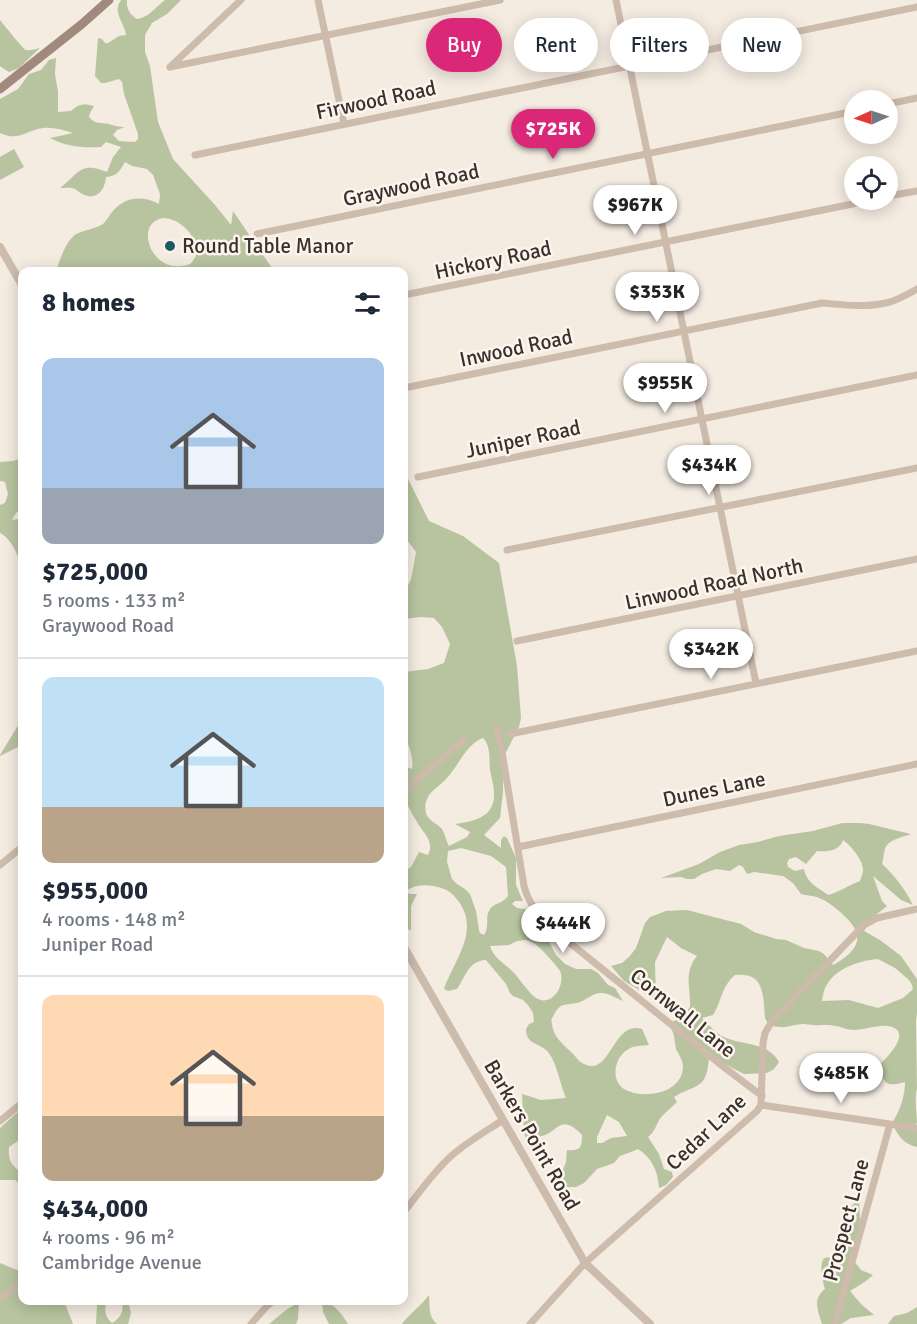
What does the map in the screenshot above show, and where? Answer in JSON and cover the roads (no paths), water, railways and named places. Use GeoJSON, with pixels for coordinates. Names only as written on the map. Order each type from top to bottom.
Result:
{"type":"FeatureCollection","features":[{"type":"Feature","properties":{"kind":"main road"},"geometry":{"type":"LineString","coordinates":[[0,88],[109,0]]}},
{"type":"Feature","properties":{"kind":"street"},"geometry":{"type":"LineString","coordinates":[[241,0],[171,67],[500,0]]}},
{"type":"Feature","properties":{"kind":"street"},"geometry":{"type":"LineString","coordinates":[[318,0],[344,124]]}},
{"type":"Feature","properties":{"kind":"street"},"geometry":{"type":"LineString","coordinates":[[616,0],[620,18]]}},
{"type":"Feature","properties":{"kind":"street","name":"Firwood Road"},"geometry":{"type":"LineString","coordinates":[[709,50],[917,7]]}},
{"type":"Feature","properties":{"kind":"street","name":"Firwood Road"},"geometry":{"type":"LineString","coordinates":[[195,154],[610,70]]}},
{"type":"Feature","properties":{"kind":"street"},"geometry":{"type":"LineString","coordinates":[[630,72],[756,684]]}},
{"type":"Feature","properties":{"kind":"street"},"geometry":{"type":"LineString","coordinates":[[898,102],[917,98]]}},
{"type":"Feature","properties":{"kind":"street","name":"Graywood Road"},"geometry":{"type":"LineString","coordinates":[[256,234],[844,113]]}},
{"type":"Feature","properties":{"kind":"street"},"geometry":{"type":"LineString","coordinates":[[898,194],[917,191]]}},
{"type":"Feature","properties":{"kind":"street","name":"Hickory Road"},"geometry":{"type":"LineString","coordinates":[[408,295],[844,206]]}},
{"type":"Feature","properties":{"kind":"street"},"geometry":{"type":"LineString","coordinates":[[0,247],[18,278]]}},
{"type":"Feature","properties":{"kind":"street","name":"Inwood Road"},"geometry":{"type":"LineString","coordinates":[[408,387],[822,303],[867,306],[882,304],[899,299],[917,289]]}},
{"type":"Feature","properties":{"kind":"street","name":"Juniper Road"},"geometry":{"type":"LineString","coordinates":[[418,477],[917,375]]}},
{"type":"Feature","properties":{"kind":"street"},"geometry":{"type":"LineString","coordinates":[[507,550],[917,468]]}},
{"type":"Feature","properties":{"kind":"street","name":"Linwood Road North"},"geometry":{"type":"LineString","coordinates":[[517,641],[917,559]]}},
{"type":"Feature","properties":{"kind":"street"},"geometry":{"type":"LineString","coordinates":[[510,734],[917,651]]}},
{"type":"Feature","properties":{"kind":"street","name":"Cornwall Lane"},"geometry":{"type":"LineString","coordinates":[[497,729],[526,893],[540,917],[762,1101],[917,1128]]}},
{"type":"Feature","properties":{"kind":"street"},"geometry":{"type":"LineString","coordinates":[[408,788],[463,740]]}},
{"type":"Feature","properties":{"kind":"street","name":"Dunes Lane"},"geometry":{"type":"LineString","coordinates":[[518,847],[917,764]]}},
{"type":"Feature","properties":{"kind":"street"},"geometry":{"type":"LineString","coordinates":[[0,865],[18,850]]}},
{"type":"Feature","properties":{"kind":"street","name":"Cedar Lane"},"geometry":{"type":"LineString","coordinates":[[531,1324],[585,1263],[757,1111],[762,1101],[763,1043],[765,1033],[772,1021],[864,925],[877,918],[917,909]]}},
{"type":"Feature","properties":{"kind":"street","name":"Barkers Point Road"},"geometry":{"type":"LineString","coordinates":[[408,954],[585,1263],[650,1324]]}},
{"type":"Feature","properties":{"kind":"street"},"geometry":{"type":"LineString","coordinates":[[0,1121],[18,1105]]}},
{"type":"Feature","properties":{"kind":"street"},"geometry":{"type":"LineString","coordinates":[[408,1207],[451,1157],[503,1120]]}},
{"type":"Feature","properties":{"kind":"street","name":"Prospect Lane"},"geometry":{"type":"LineString","coordinates":[[835,1324],[890,1124]]}},
{"type":"Feature","properties":{"kind":"street"},"geometry":{"type":"LineString","coordinates":[[0,1298],[18,1286]]}},
{"type":"Feature","properties":{"kind":"street"},"geometry":{"type":"LineString","coordinates":[[251,1324],[268,1305]]}},
{"type":"Feature","properties":{"kind":"place","name":"Round Table Manor"},"geometry":{"type":"Point","coordinates":[170,246]}}]}
